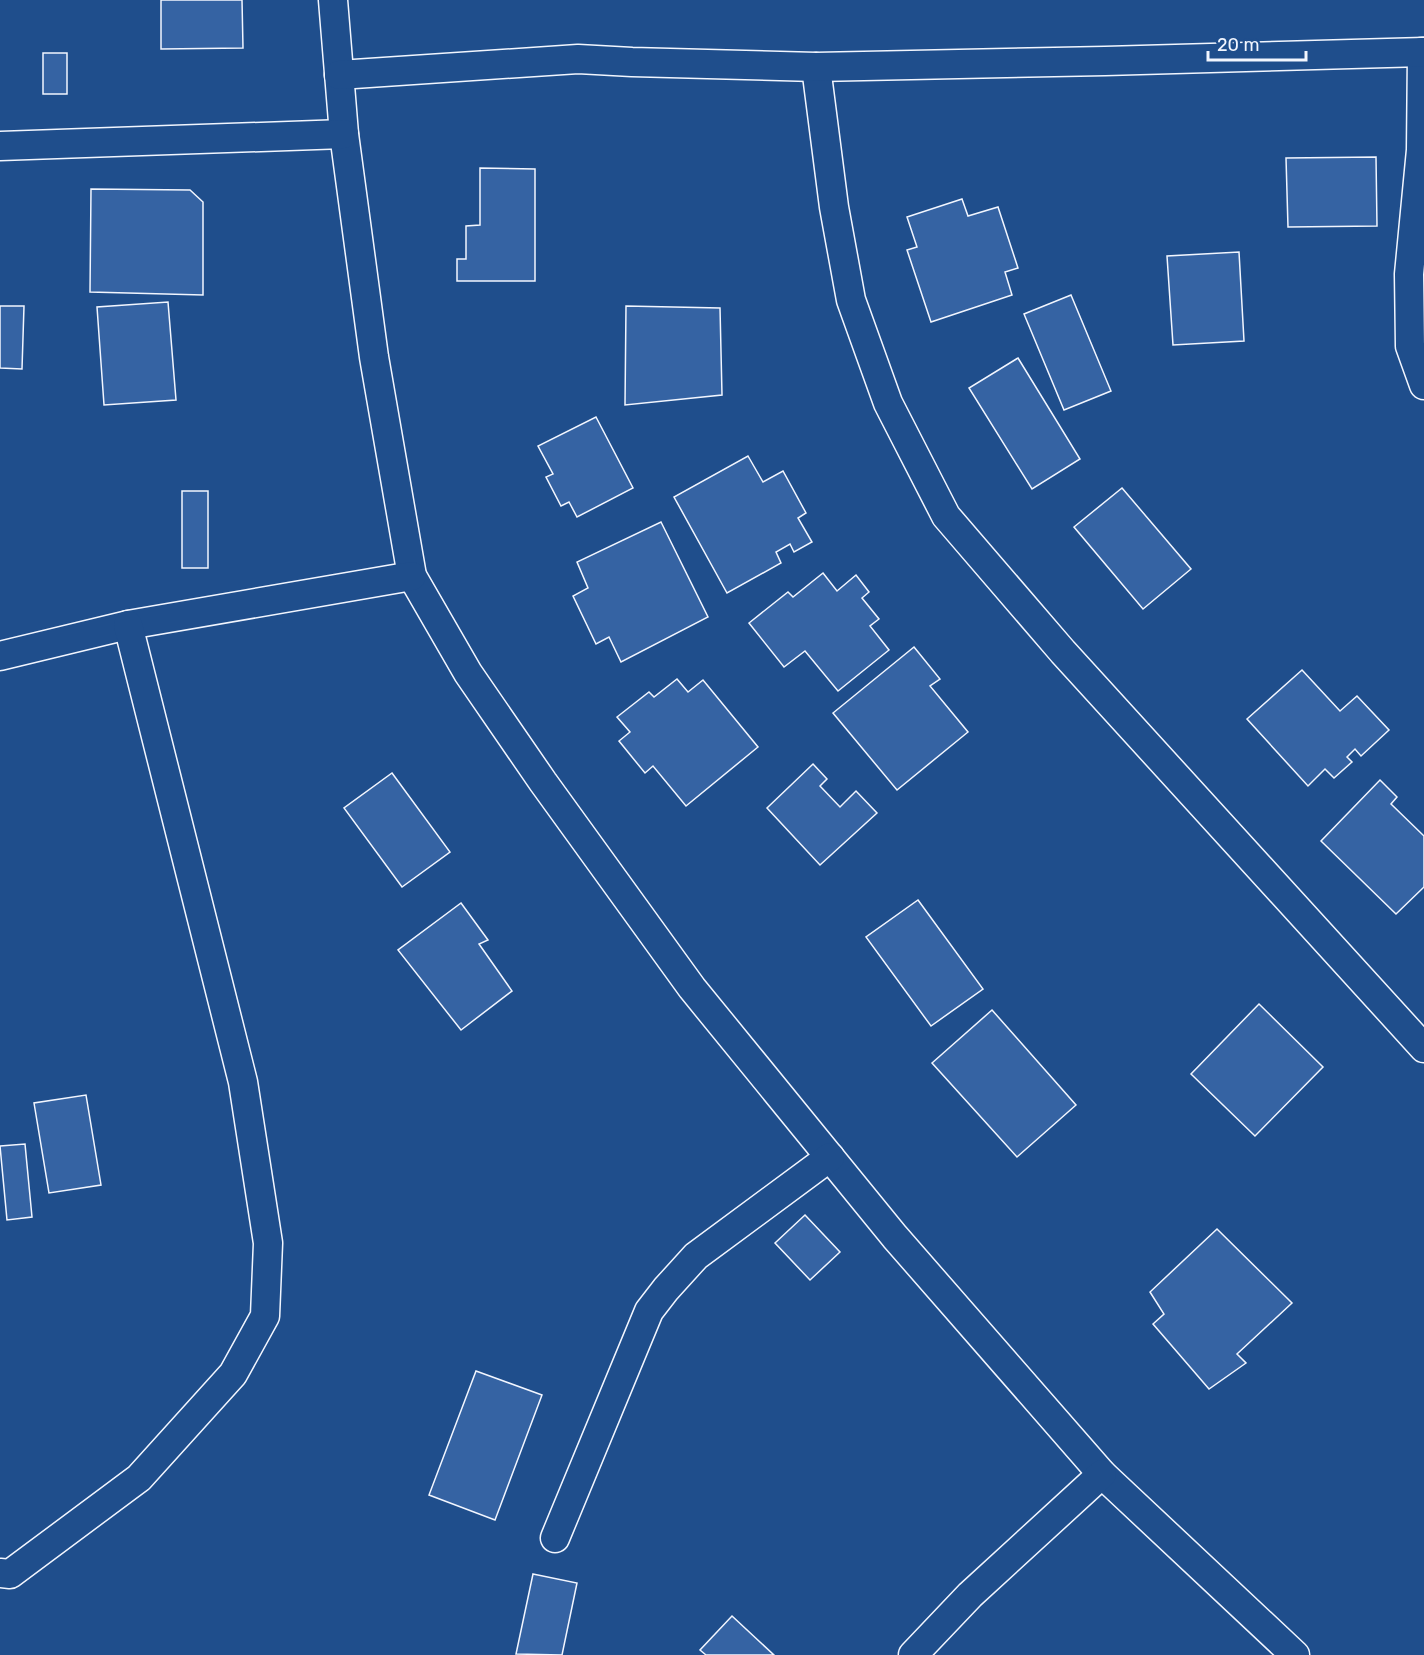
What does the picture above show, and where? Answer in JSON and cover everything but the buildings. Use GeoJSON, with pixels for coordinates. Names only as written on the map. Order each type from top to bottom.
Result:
{"type":"FeatureCollection","features":[{"type":"Feature","properties":{"kind":"street"},"geometry":{"type":"LineString","coordinates":[[333,0],[344,134],[374,357],[412,576],[468,673],[543,782],[692,988],[895,1237],[1102,1474],[1295,1655]]}},
{"type":"Feature","properties":{"kind":"street"},"geometry":{"type":"LineString","coordinates":[[339,75],[578,59],[816,67],[1423,52],[1421,150],[1409,274],[1410,346],[1424,385]]}},
{"type":"Feature","properties":{"kind":"street"},"geometry":{"type":"LineString","coordinates":[[816,67],[834,207],[851,300],[888,404],[946,516],[1063,652],[1424,1048]]}},
{"type":"Feature","properties":{"kind":"street"},"geometry":{"type":"LineString","coordinates":[[0,146],[344,134]]}},
{"type":"Feature","properties":{"kind":"street"},"geometry":{"type":"LineString","coordinates":[[0,656],[128,625],[412,576]]}},
{"type":"Feature","properties":{"kind":"street"},"geometry":{"type":"LineString","coordinates":[[0,1572],[10,1574],[139,1478],[233,1374],[265,1316],[268,1243],[243,1082],[128,625]]}},
{"type":"Feature","properties":{"kind":"street"},"geometry":{"type":"LineString","coordinates":[[555,1538],[650,1311],[666,1288],[696,1256],[830,1157]]}},
{"type":"Feature","properties":{"kind":"street"},"geometry":{"type":"LineString","coordinates":[[913,1655],[970,1595],[1102,1474]]}}]}
